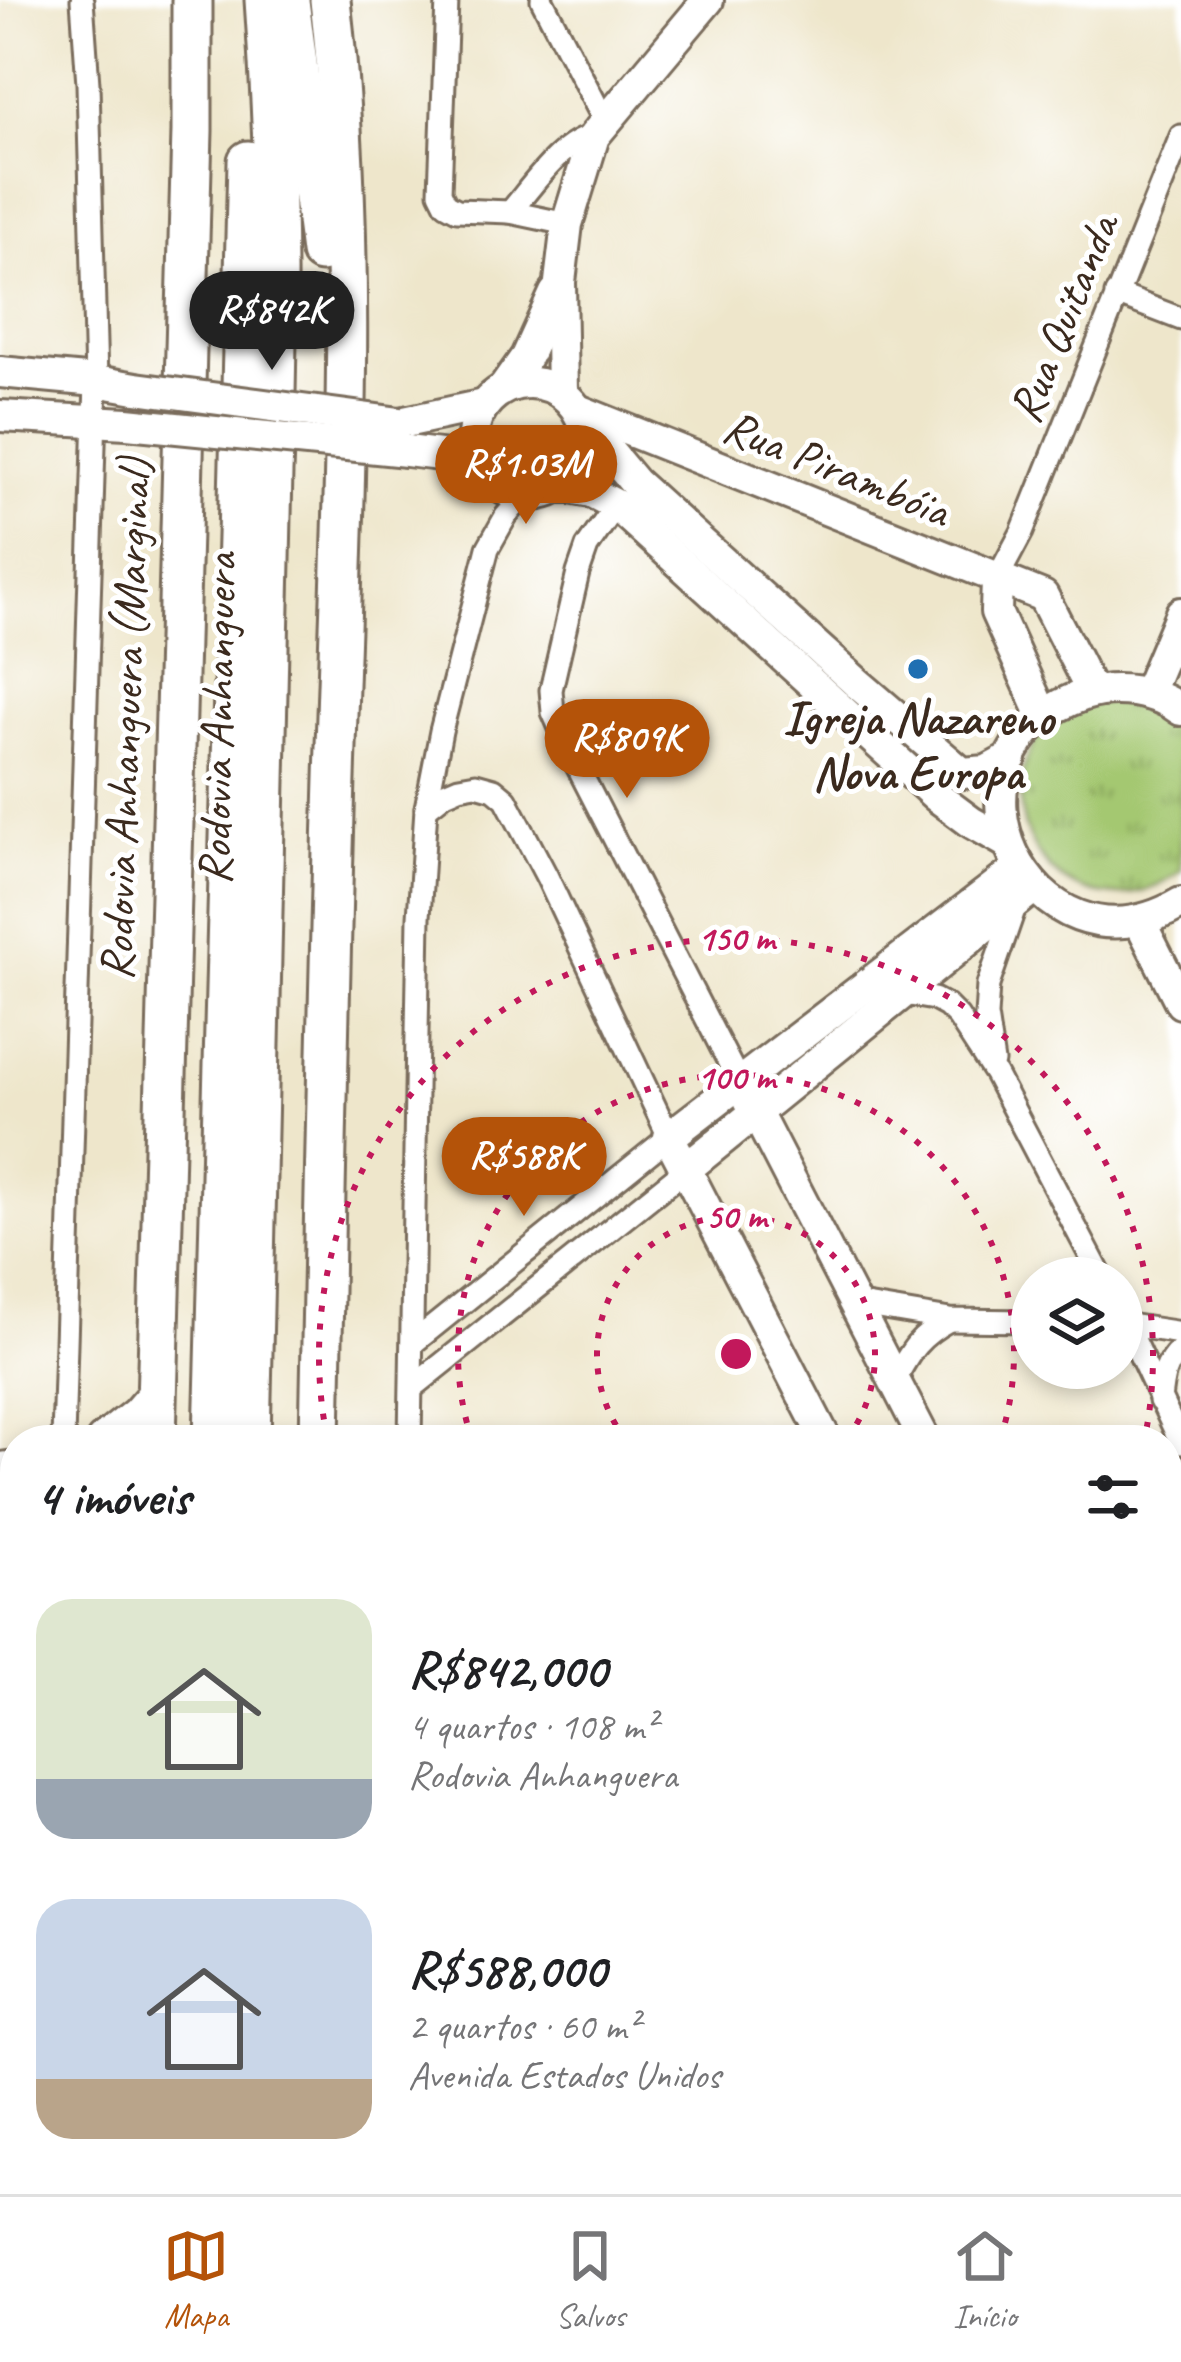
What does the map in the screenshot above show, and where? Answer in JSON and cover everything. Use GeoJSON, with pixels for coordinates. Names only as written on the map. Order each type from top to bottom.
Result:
{"type":"FeatureCollection","features":[{"type":"Feature","properties":{"kind":"highway","name":"Rodovia Anhanguera (Marginal)"},"geometry":{"type":"LineString","coordinates":[[156,1425],[192,0]]}},
{"type":"Feature","properties":{"kind":"highway","name":"Rodovia Anhanguera"},"geometry":{"type":"LineString","coordinates":[[214,1425],[249,181],[242,0]]}},
{"type":"Feature","properties":{"kind":"highway","name":"Rodovia Anhanguera"},"geometry":{"type":"LineString","coordinates":[[250,1425],[277,370],[274,120],[265,0]]}},
{"type":"Feature","properties":{"kind":"highway"},"geometry":{"type":"LineString","coordinates":[[289,0],[319,220],[342,551]]}},
{"type":"Feature","properties":{"kind":"highway"},"geometry":{"type":"LineString","coordinates":[[320,1425],[346,252],[330,0]]}},
{"type":"Feature","properties":{"kind":"street"},"geometry":{"type":"LineString","coordinates":[[63,1425],[96,381],[82,0]]}},
{"type":"Feature","properties":{"kind":"street"},"geometry":{"type":"LineString","coordinates":[[447,0],[440,192],[446,204],[457,210],[510,212],[566,224]]}},
{"type":"Feature","properties":{"kind":"street"},"geometry":{"type":"LineString","coordinates":[[542,0],[599,129],[566,224],[560,282],[574,408],[586,440],[574,474],[543,493],[525,494],[499,485],[480,465],[473,434],[477,419],[526,357],[560,282]]}},
{"type":"Feature","properties":{"kind":"street"},"geometry":{"type":"LineString","coordinates":[[510,212],[570,144],[599,129],[709,0]]}},
{"type":"Feature","properties":{"kind":"street","name":"Rua Quitanda"},"geometry":{"type":"LineString","coordinates":[[997,579],[1022,532],[1181,136]]}},
{"type":"Feature","properties":{"kind":"street"},"geometry":{"type":"LineString","coordinates":[[1116,294],[1181,319]]}},
{"type":"Feature","properties":{"kind":"street"},"geometry":{"type":"LineString","coordinates":[[0,371],[96,381],[404,437],[480,465]]}},
{"type":"Feature","properties":{"kind":"street"},"geometry":{"type":"LineString","coordinates":[[0,416],[404,437],[518,383],[549,386],[574,408],[635,483],[962,772],[987,771],[1011,758]]}},
{"type":"Feature","properties":{"kind":"street","name":"Rua Pirambóia"},"geometry":{"type":"LineString","coordinates":[[574,408],[1043,596]]}},
{"type":"Feature","properties":{"kind":"street"},"geometry":{"type":"LineString","coordinates":[[560,486],[592,492],[616,505],[1064,910],[1101,921],[1139,920],[1181,903]]}},
{"type":"Feature","properties":{"kind":"street"},"geometry":{"type":"LineString","coordinates":[[411,1425],[419,917],[426,808],[488,548],[525,494]]}},
{"type":"Feature","properties":{"kind":"street"},"geometry":{"type":"LineString","coordinates":[[616,505],[587,547],[578,573],[551,690],[553,712],[917,1425]]}},
{"type":"Feature","properties":{"kind":"street"},"geometry":{"type":"LineString","coordinates":[[1022,532],[1023,556],[1092,692]]}},
{"type":"Feature","properties":{"kind":"street"},"geometry":{"type":"LineString","coordinates":[[997,579],[996,612],[1043,716]]}},
{"type":"Feature","properties":{"kind":"street"},"geometry":{"type":"LineString","coordinates":[[994,1075],[986,1016],[988,985],[1019,874],[1000,811],[1011,758],[1024,735],[1066,701],[1092,692],[1120,690],[1171,699],[1181,613]]}},
{"type":"Feature","properties":{"kind":"street"},"geometry":{"type":"LineString","coordinates":[[426,808],[445,793],[476,784],[506,799],[669,1137],[818,1425]]}},
{"type":"Feature","properties":{"kind":"street"},"geometry":{"type":"LineString","coordinates":[[412,1388],[904,994],[1019,874]]}},
{"type":"Feature","properties":{"kind":"street"},"geometry":{"type":"LineString","coordinates":[[413,1343],[739,1082],[1019,874]]}},
{"type":"Feature","properties":{"kind":"street"},"geometry":{"type":"LineString","coordinates":[[1139,920],[1181,1003]]}},
{"type":"Feature","properties":{"kind":"street"},"geometry":{"type":"LineString","coordinates":[[904,994],[947,1006],[974,1040],[1091,1257]]}},
{"type":"Feature","properties":{"kind":"street"},"geometry":{"type":"LineString","coordinates":[[854,1304],[950,1320],[1011,1321]]}},
{"type":"Feature","properties":{"kind":"street"},"geometry":{"type":"LineString","coordinates":[[894,1381],[925,1333],[950,1320]]}},
{"type":"Feature","properties":{"kind":"street"},"geometry":{"type":"LineString","coordinates":[[1143,1326],[1181,1333]]}},
{"type":"Feature","properties":{"kind":"street"},"geometry":{"type":"LineString","coordinates":[[1160,1402],[1167,1364],[1181,1349]]}},
{"type":"Feature","properties":{"kind":"street"},"geometry":{"type":"LineString","coordinates":[[1143,1364],[1172,1425]]}},
{"type":"Feature","properties":{"kind":"street"},"geometry":{"type":"LineString","coordinates":[[122,1425],[157,1390]]}},
{"type":"Feature","properties":{"kind":"green space"},"geometry":{"type":"Polygon","coordinates":[[[1127,697],[1181,721],[1181,871],[1145,891],[1101,894],[1075,886],[1036,851],[1020,800],[1023,772],[1036,740],[1059,715],[1078,706],[1127,697]]]}},
{"type":"Feature","properties":{"kind":"place","name":"Igreja Nazareno Nova Europa"},"geometry":{"type":"Point","coordinates":[918,669]}}]}
